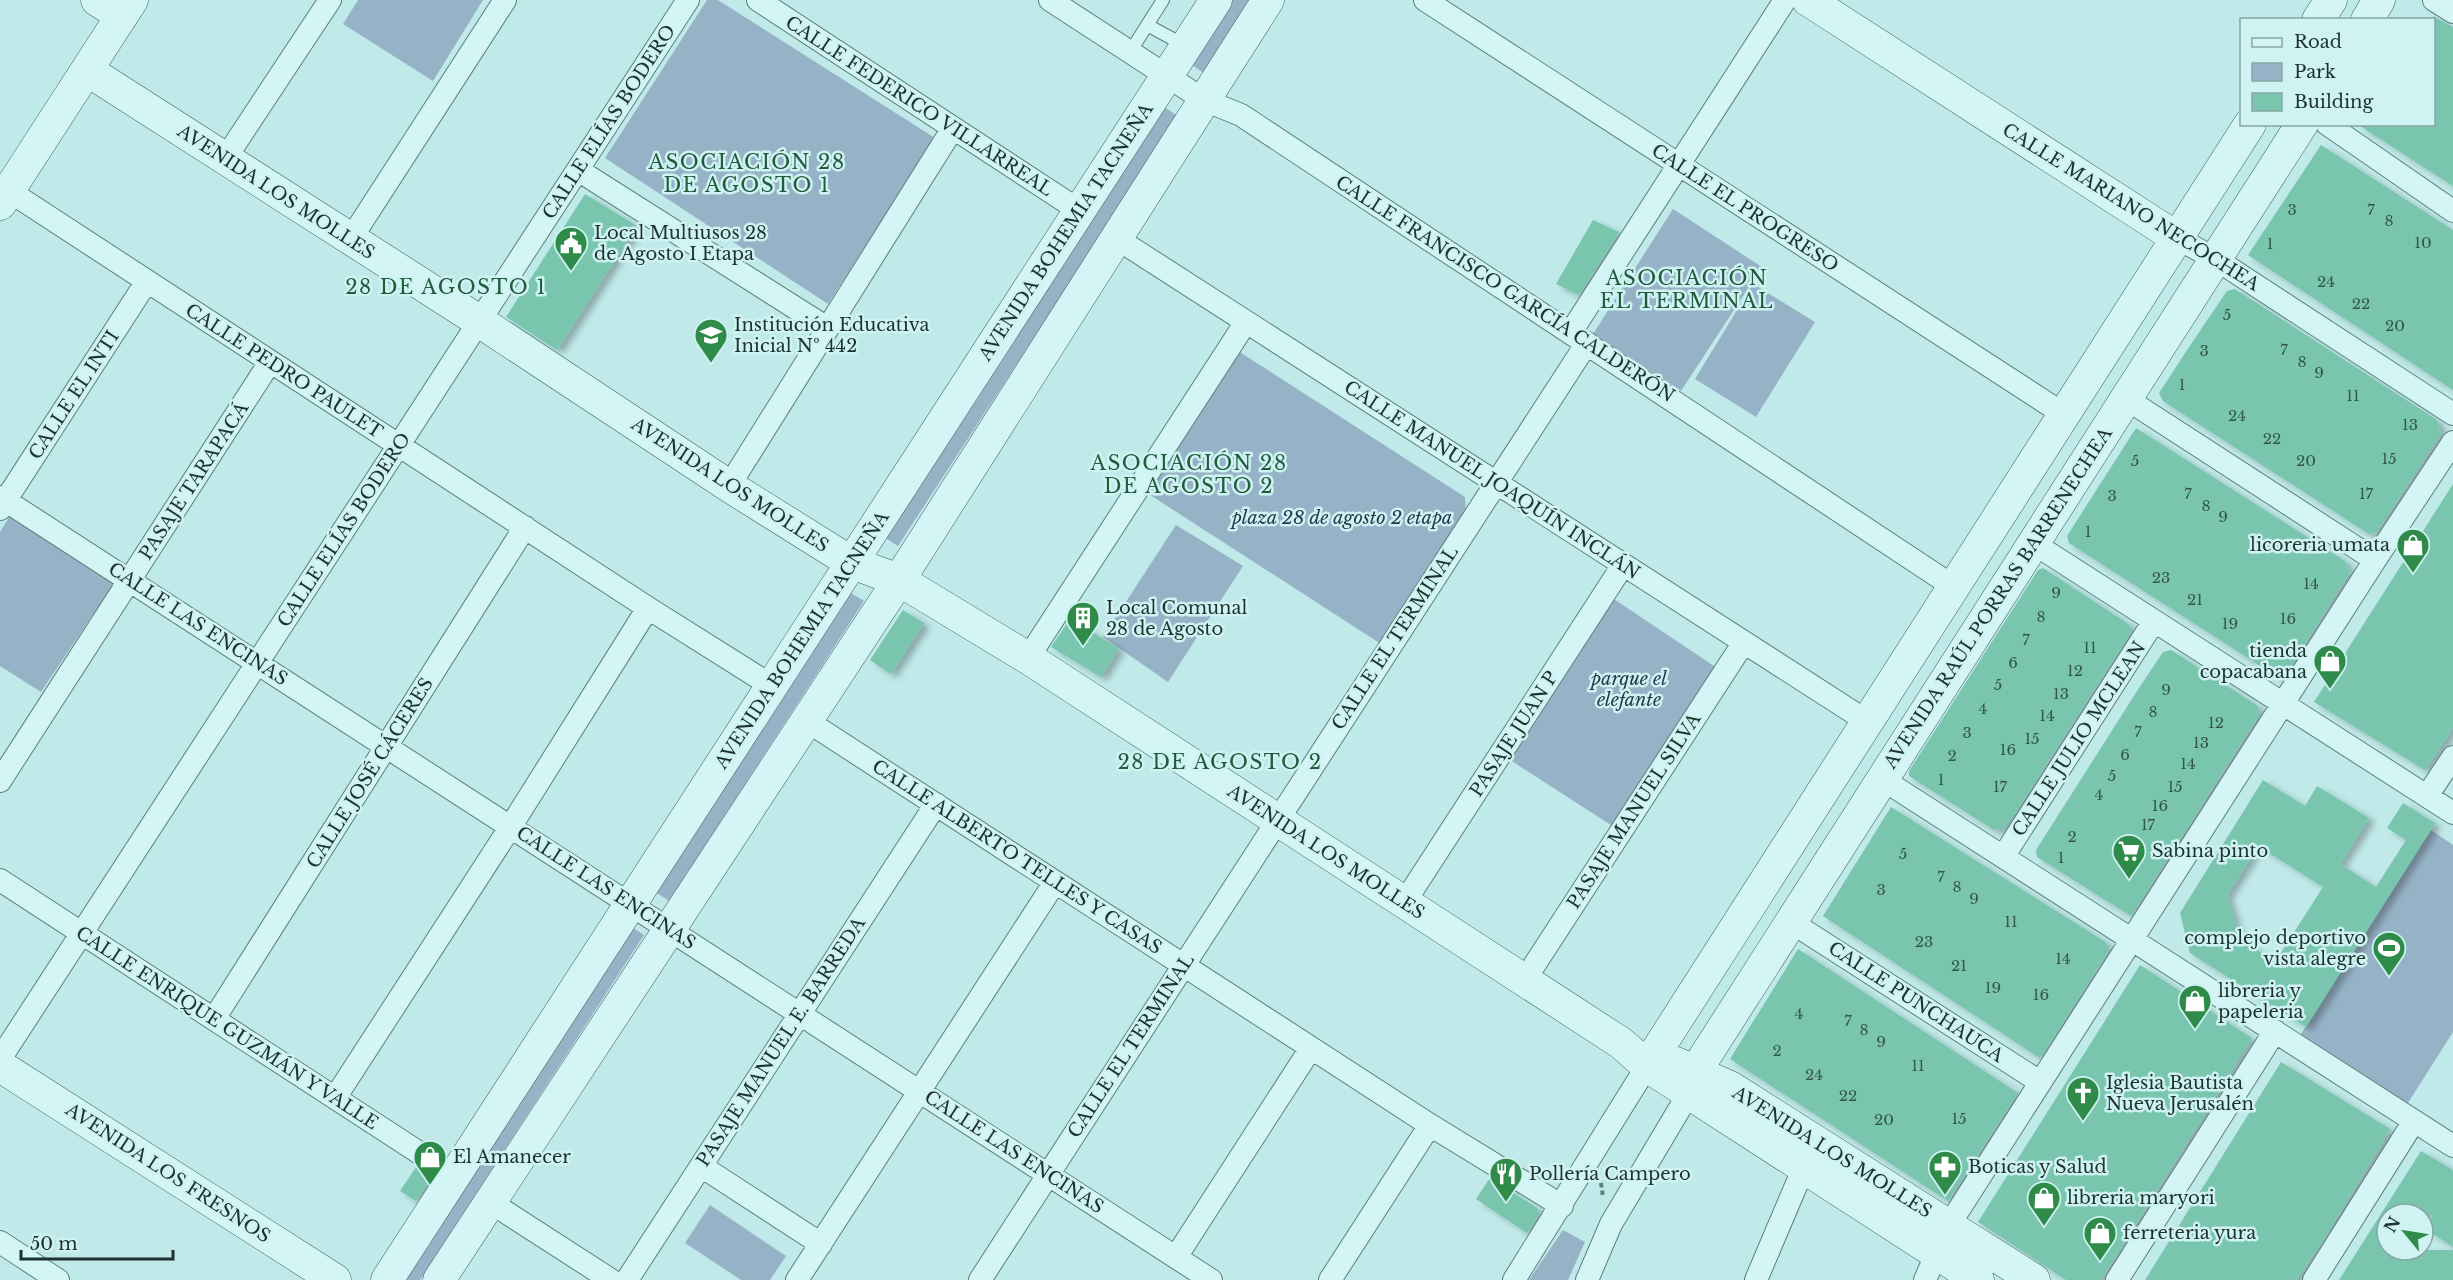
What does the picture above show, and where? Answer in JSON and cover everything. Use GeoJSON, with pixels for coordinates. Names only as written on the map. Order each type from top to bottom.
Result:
{"type":"FeatureCollection","features":[{"type":"Feature","properties":{"kind":"street"},"geometry":{"type":"LineString","coordinates":[[225,159],[330,0]]}},
{"type":"Feature","properties":{"kind":"street"},"geometry":{"type":"LineString","coordinates":[[350,240],[505,0]]}},
{"type":"Feature","properties":{"kind":"street","name":"CALLE ELÍAS BODERO"},"geometry":{"type":"LineString","coordinates":[[0,1059],[688,0]]}},
{"type":"Feature","properties":{"kind":"street","name":"CALLE FEDERICO VILLARREAL"},"geometry":{"type":"LineString","coordinates":[[758,0],[1080,211]]}},
{"type":"Feature","properties":{"kind":"street","name":"CALLE FRANCISCO GARCÍA CALDERÓN"},"geometry":{"type":"LineString","coordinates":[[1050,0],[1204,100],[1241,115],[1954,587]]}},
{"type":"Feature","properties":{"kind":"street","name":"AVENIDA BOHEMIA TACNEÑA"},"geometry":{"type":"LineString","coordinates":[[387,1280],[1216,0]]}},
{"type":"Feature","properties":{"kind":"street"},"geometry":{"type":"LineString","coordinates":[[439,1280],[899,580],[1268,0]]}},
{"type":"Feature","properties":{"kind":"street","name":"CALLE EL PROGRESO"},"geometry":{"type":"LineString","coordinates":[[1425,0],[2065,415]]}},
{"type":"Feature","properties":{"kind":"street","name":"CALLE EL TERMINAL"},"geometry":{"type":"LineString","coordinates":[[980,1280],[1496,483],[1678,164],[1785,0]]}},
{"type":"Feature","properties":{"kind":"street","name":"CALLE MARIANO NECOCHEA"},"geometry":{"type":"LineString","coordinates":[[1808,0],[2177,238],[2217,260],[2453,414]]}},
{"type":"Feature","properties":{"kind":"street"},"geometry":{"type":"LineString","coordinates":[[2319,18],[2331,0]]}},
{"type":"Feature","properties":{"kind":"street"},"geometry":{"type":"LineString","coordinates":[[2368,18],[2379,0]]}},
{"type":"Feature","properties":{"kind":"street"},"geometry":{"type":"LineString","coordinates":[[2434,0],[2453,12]]}},
{"type":"Feature","properties":{"kind":"street"},"geometry":{"type":"LineString","coordinates":[[4,198],[87,70],[117,5]]}},
{"type":"Feature","properties":{"kind":"street","name":"AVENIDA LOS MOLLES"},"geometry":{"type":"LineString","coordinates":[[87,70],[479,321],[729,486],[852,563],[899,580],[1028,658],[1621,1043],[1692,1082],[1931,1267],[1978,1280]]}},
{"type":"Feature","properties":{"kind":"street"},"geometry":{"type":"LineString","coordinates":[[1514,1280],[1652,1059],[2249,126]]}},
{"type":"Feature","properties":{"kind":"street","name":"AVENIDA RAÚL PORRAS BARRENECHEA"},"geometry":{"type":"LineString","coordinates":[[1692,1082],[1882,779],[2125,398],[2217,260],[2301,126]]}},
{"type":"Feature","properties":{"kind":"street"},"geometry":{"type":"LineString","coordinates":[[2330,126],[2453,211]]}},
{"type":"Feature","properties":{"kind":"street"},"geometry":{"type":"LineString","coordinates":[[729,486],[953,128]]}},
{"type":"Feature","properties":{"kind":"street"},"geometry":{"type":"LineString","coordinates":[[578,170],[827,328]]}},
{"type":"Feature","properties":{"kind":"street","name":"CALLE PEDRO PAULET"},"geometry":{"type":"LineString","coordinates":[[4,198],[147,281],[648,608],[772,686]]}},
{"type":"Feature","properties":{"kind":"street","name":"CALLE MANUEL JOAQUÍN INCLÁN"},"geometry":{"type":"LineString","coordinates":[[1116,238],[1868,722]]}},
{"type":"Feature","properties":{"kind":"street","name":"CALLE EL INTI"},"geometry":{"type":"LineString","coordinates":[[2,502],[147,281]]}},
{"type":"Feature","properties":{"kind":"street"},"geometry":{"type":"LineString","coordinates":[[1028,658],[1246,322]]}},
{"type":"Feature","properties":{"kind":"street","name":"PASAJE TARAPACÁ"},"geometry":{"type":"LineString","coordinates":[[0,781],[270,362]]}},
{"type":"Feature","properties":{"kind":"street"},"geometry":{"type":"LineString","coordinates":[[2125,398],[2375,560]]}},
{"type":"Feature","properties":{"kind":"street"},"geometry":{"type":"LineString","coordinates":[[1931,1267],[1949,1225],[2453,442]]}},
{"type":"Feature","properties":{"kind":"street","name":"CALLE LAS ENCINAS"},"geometry":{"type":"LineString","coordinates":[[2,502],[258,663],[1211,1280]]}},
{"type":"Feature","properties":{"kind":"street","name":"CALLE JOSÉ CÁCERES"},"geometry":{"type":"LineString","coordinates":[[214,1019],[525,527]]}},
{"type":"Feature","properties":{"kind":"street"},"geometry":{"type":"LineString","coordinates":[[2033,543],[2453,813]]}},
{"type":"Feature","properties":{"kind":"street","name":"PASAJE JUAN P"},"geometry":{"type":"LineString","coordinates":[[1404,903],[1623,565]]}},
{"type":"Feature","properties":{"kind":"street"},"geometry":{"type":"LineString","coordinates":[[335,1098],[511,826],[648,608]]}},
{"type":"Feature","properties":{"kind":"street","name":"CALLE JULIO MCLEAN"},"geometry":{"type":"LineString","coordinates":[[2003,857],[2154,621]]}},
{"type":"Feature","properties":{"kind":"street","name":"PASAJE MANUEL SILVA"},"geometry":{"type":"LineString","coordinates":[[1524,981],[1744,642]]}},
{"type":"Feature","properties":{"kind":"street","name":"CALLE ALBERTO TELLES Y CASAS"},"geometry":{"type":"LineString","coordinates":[[807,721],[1430,1125],[1562,1206]]}},
{"type":"Feature","properties":{"kind":"street"},"geometry":{"type":"LineString","coordinates":[[2427,796],[2453,757]]}},
{"type":"Feature","properties":{"kind":"street"},"geometry":{"type":"LineString","coordinates":[[1882,779],[2453,1146]]}},
{"type":"Feature","properties":{"kind":"street","name":"PASAJE MANUEL E. BARREDA"},"geometry":{"type":"LineString","coordinates":[[627,1280],[936,804]]}},
{"type":"Feature","properties":{"kind":"street","name":"CALLE ENRIQUE GUZMÁN Y VALLE"},"geometry":{"type":"LineString","coordinates":[[0,880],[455,1176]]}},
{"type":"Feature","properties":{"kind":"street"},"geometry":{"type":"LineString","coordinates":[[797,1280],[1055,882]]}},
{"type":"Feature","properties":{"kind":"street","name":"CALLE PUNCHAUCA"},"geometry":{"type":"LineString","coordinates":[[1791,922],[2040,1082]]}},
{"type":"Feature","properties":{"kind":"street"},"geometry":{"type":"LineString","coordinates":[[2117,1280],[2275,1031]]}},
{"type":"Feature","properties":{"kind":"street"},"geometry":{"type":"LineString","coordinates":[[1176,1257],[1311,1048]]}},
{"type":"Feature","properties":{"kind":"street","name":"AVENIDA LOS FRESNOS"},"geometry":{"type":"LineString","coordinates":[[0,1066],[335,1280]]}},
{"type":"Feature","properties":{"kind":"street"},"geometry":{"type":"LineString","coordinates":[[1587,1280],[1611,1224],[1692,1082]]}},
{"type":"Feature","properties":{"kind":"street","name":"AVENIDA LOS MOLLES"},"geometry":{"type":"LineString","coordinates":[[1692,1082],[1730,1088],[2034,1280]]}},
{"type":"Feature","properties":{"kind":"street"},"geometry":{"type":"LineString","coordinates":[[2313,1280],[2414,1121]]}},
{"type":"Feature","properties":{"kind":"street"},"geometry":{"type":"LineString","coordinates":[[1330,1280],[1430,1125]]}},
{"type":"Feature","properties":{"kind":"street"},"geometry":{"type":"LineString","coordinates":[[701,1166],[821,1244]]}},
{"type":"Feature","properties":{"kind":"street"},"geometry":{"type":"LineString","coordinates":[[1756,1280],[1804,1167]]}},
{"type":"Feature","properties":{"kind":"street"},"geometry":{"type":"LineString","coordinates":[[490,1202],[611,1280]]}},
{"type":"Feature","properties":{"kind":"street"},"geometry":{"type":"LineString","coordinates":[[0,1242],[47,1277]]}},
{"type":"Feature","properties":{"kind":"lane"},"geometry":{"type":"LineString","coordinates":[[1130,52],[1163,0]]}},
{"type":"Feature","properties":{"kind":"lane"},"geometry":{"type":"LineString","coordinates":[[1147,25],[1186,46]]}},
{"type":"Feature","properties":{"kind":"path"},"geometry":{"type":"LineString","coordinates":[[1595,1188],[1601,1184],[1603,1204]]}},
{"type":"Feature","properties":{"kind":"green space"},"geometry":{"type":"Polygon","coordinates":[[[358,0],[483,0],[433,81],[343,24],[358,0]]]}},
{"type":"Feature","properties":{"kind":"green space"},"geometry":{"type":"Polygon","coordinates":[[[707,0],[718,0],[935,138],[828,304],[605,158],[707,0]]]}},
{"type":"Feature","properties":{"kind":"green space"},"geometry":{"type":"Polygon","coordinates":[[[1228,0],[1253,0],[1204,73],[1187,62],[1228,0]]]}},
{"type":"Feature","properties":{"kind":"green space"},"geometry":{"type":"Polygon","coordinates":[[[1161,105],[1178,116],[898,546],[881,535],[1161,105]]]}},
{"type":"Feature","properties":{"kind":"green space"},"geometry":{"type":"Polygon","coordinates":[[[1673,209],[1762,267],[1681,391],[1593,334],[1673,209]]]}},
{"type":"Feature","properties":{"kind":"green space"},"geometry":{"type":"Polygon","coordinates":[[[1753,284],[1815,322],[1756,417],[1695,379],[1753,284]]]}},
{"type":"Feature","properties":{"kind":"green space","name":"plaza 28 de agosto 2 etapa"},"geometry":{"type":"Polygon","coordinates":[[[1235,349],[1465,497],[1466,512],[1381,644],[1144,491],[1235,349]]]}},
{"type":"Feature","properties":{"kind":"green space"},"geometry":{"type":"Polygon","coordinates":[[[10,516],[114,583],[41,692],[0,666],[0,532],[10,516]]]}},
{"type":"Feature","properties":{"kind":"green space"},"geometry":{"type":"Polygon","coordinates":[[[1176,525],[1243,566],[1168,682],[1103,637],[1176,525]]]}},
{"type":"Feature","properties":{"kind":"green space"},"geometry":{"type":"Polygon","coordinates":[[[846,590],[864,601],[669,901],[652,890],[846,590]]]}},
{"type":"Feature","properties":{"kind":"green space","name":"parque el elefante"},"geometry":{"type":"Polygon","coordinates":[[[1611,597],[1720,670],[1614,827],[1507,758],[1611,597]]]}},
{"type":"Feature","properties":{"kind":"green space"},"geometry":{"type":"Polygon","coordinates":[[[2431,830],[2453,845],[2453,1032],[2406,1106],[2299,1037],[2431,830]]]}},
{"type":"Feature","properties":{"kind":"green space"},"geometry":{"type":"Polygon","coordinates":[[[629,925],[644,935],[420,1280],[398,1280],[629,925]]]}},
{"type":"Feature","properties":{"kind":"green space"},"geometry":{"type":"Polygon","coordinates":[[[710,1205],[786,1256],[770,1280],[741,1280],[685,1243],[710,1205]]]}},
{"type":"Feature","properties":{"kind":"green space"},"geometry":{"type":"Polygon","coordinates":[[[1563,1230],[1585,1242],[1568,1280],[1529,1280],[1563,1230]]]}},
{"type":"Feature","properties":{"kind":"building"},"geometry":{"type":"Polygon","coordinates":[[[2433,16],[2453,27],[2453,186],[2360,126],[2435,126],[2435,18],[2433,16]]]}},
{"type":"Feature","properties":{"kind":"building"},"geometry":{"type":"Polygon","coordinates":[[[2321,145],[2453,230],[2453,390],[2248,255],[2321,145]]]}},
{"type":"Feature","properties":{"kind":"building"},"geometry":{"type":"Polygon","coordinates":[[[585,194],[637,226],[557,350],[506,317],[585,194]]]}},
{"type":"Feature","properties":{"kind":"building"},"geometry":{"type":"Polygon","coordinates":[[[1593,220],[1619,232],[1579,295],[1556,284],[1593,220]]]}},
{"type":"Feature","properties":{"kind":"building"},"geometry":{"type":"Polygon","coordinates":[[[2235,289],[2437,420],[2441,433],[2376,533],[2369,534],[2163,401],[2159,393],[2227,291],[2235,289]]]}},
{"type":"Feature","properties":{"kind":"building"},"geometry":{"type":"Polygon","coordinates":[[[2136,428],[2345,561],[2350,572],[2284,677],[2276,676],[2069,543],[2067,536],[2136,428]]]}},
{"type":"Feature","properties":{"kind":"building"},"geometry":{"type":"Polygon","coordinates":[[[2453,484],[2453,728],[2425,770],[2314,702],[2453,484]]]}},
{"type":"Feature","properties":{"kind":"building"},"geometry":{"type":"Polygon","coordinates":[[[2043,568],[2130,625],[2131,632],[2014,815],[2004,828],[1994,830],[1909,776],[1909,771],[2038,570],[2043,568]]]}},
{"type":"Feature","properties":{"kind":"building"},"geometry":{"type":"Polygon","coordinates":[[[903,610],[924,623],[891,674],[870,660],[903,610]]]}},
{"type":"Feature","properties":{"kind":"building","name":"Local Comunal 28 de Agosto"},"geometry":{"type":"Polygon","coordinates":[[[1070,619],[1119,648],[1101,677],[1051,647],[1070,619]]]}},
{"type":"Feature","properties":{"kind":"building"},"geometry":{"type":"Polygon","coordinates":[[[2171,650],[2258,706],[2259,715],[2131,916],[2037,857],[2036,850],[2163,652],[2171,650]]]}},
{"type":"Feature","properties":{"kind":"building"},"geometry":{"type":"Polygon","coordinates":[[[2263,780],[2305,806],[2317,786],[2369,818],[2340,864],[2376,887],[2406,840],[2387,828],[2403,803],[2435,823],[2306,1027],[2190,953],[2180,913],[2263,780]],[[2258,846],[2227,895],[2240,939],[2275,962],[2323,887],[2258,846]]]}},
{"type":"Feature","properties":{"kind":"building"},"geometry":{"type":"Polygon","coordinates":[[[1891,807],[2104,941],[2110,949],[2040,1058],[1823,916],[1891,807]]]}},
{"type":"Feature","properties":{"kind":"building"},"geometry":{"type":"Polygon","coordinates":[[[1798,949],[2018,1093],[1948,1201],[1730,1059],[1798,949]]]}},
{"type":"Feature","properties":{"kind":"building"},"geometry":{"type":"Polygon","coordinates":[[[2140,965],[2252,1038],[2101,1280],[2066,1280],[1978,1222],[2140,965]]]}},
{"type":"Feature","properties":{"kind":"building"},"geometry":{"type":"Polygon","coordinates":[[[2281,1062],[2390,1129],[2324,1239],[2296,1280],[2145,1280],[2281,1062]]]}},
{"type":"Feature","properties":{"kind":"building"},"geometry":{"type":"Polygon","coordinates":[[[2421,1151],[2453,1170],[2453,1247],[2435,1235],[2435,1202],[2389,1202],[2421,1151]]]}},
{"type":"Feature","properties":{"kind":"building"},"geometry":{"type":"Polygon","coordinates":[[[416,1167],[432,1177],[416,1201],[400,1191],[416,1167]]]}},
{"type":"Feature","properties":{"kind":"building","name":"Pollería Campero"},"geometry":{"type":"Polygon","coordinates":[[[1490,1178],[1537,1208],[1539,1214],[1527,1233],[1476,1199],[1490,1178]]]}},
{"type":"Feature","properties":{"kind":"building"},"geometry":{"type":"Polygon","coordinates":[[[2375,1223],[2375,1262],[2435,1262],[2435,1250],[2453,1250],[2453,1280],[2339,1280],[2375,1223]]]}},
{"type":"Feature","properties":{"kind":"place","name":"Local Multiusos 28 de Agosto I Etapa"},"geometry":{"type":"Point","coordinates":[571,272]}},
{"type":"Feature","properties":{"kind":"place","name":"Institución Educativa Inicial Nº 442"},"geometry":{"type":"Point","coordinates":[711,364]}},
{"type":"Feature","properties":{"kind":"place","name":"licoreria umata"},"geometry":{"type":"Point","coordinates":[2413,574]}},
{"type":"Feature","properties":{"kind":"place","name":"Local Comunal 28 de Agosto"},"geometry":{"type":"Point","coordinates":[1083,647]}},
{"type":"Feature","properties":{"kind":"place","name":"tienda copacabana"},"geometry":{"type":"Point","coordinates":[2330,690]}},
{"type":"Feature","properties":{"kind":"place","name":"Sabina pinto"},"geometry":{"type":"Point","coordinates":[2129,880]}},
{"type":"Feature","properties":{"kind":"place","name":"complejo deportivo vista alegre"},"geometry":{"type":"Point","coordinates":[2389,977]}},
{"type":"Feature","properties":{"kind":"place","name":"libreria y papeleria"},"geometry":{"type":"Point","coordinates":[2195,1030]}},
{"type":"Feature","properties":{"kind":"place","name":"Iglesia Bautista Nueva Jerusalén"},"geometry":{"type":"Point","coordinates":[2083,1122]}},
{"type":"Feature","properties":{"kind":"place","name":"El Amanecer"},"geometry":{"type":"Point","coordinates":[430,1186]}},
{"type":"Feature","properties":{"kind":"place","name":"Boticas y Salud"},"geometry":{"type":"Point","coordinates":[1945,1196]}},
{"type":"Feature","properties":{"kind":"place","name":"Pollería Campero"},"geometry":{"type":"Point","coordinates":[1506,1203]}},
{"type":"Feature","properties":{"kind":"place","name":"libreria maryori"},"geometry":{"type":"Point","coordinates":[2044,1227]}},
{"type":"Feature","properties":{"kind":"place","name":"ferreteria yura"},"geometry":{"type":"Point","coordinates":[2100,1262]}},
{"type":"Feature","properties":{"kind":"district","name":"ASOCIACIÓN 28 DE AGOSTO 1"},"geometry":{"type":"Point","coordinates":[747,174]}},
{"type":"Feature","properties":{"kind":"district","name":"28 DE AGOSTO 1"},"geometry":{"type":"Point","coordinates":[446,287]}},
{"type":"Feature","properties":{"kind":"district","name":"ASOCIACIÓN EL TERMINAL"},"geometry":{"type":"Point","coordinates":[1687,290]}},
{"type":"Feature","properties":{"kind":"district","name":"ASOCIACIÓN 28 DE AGOSTO 2"},"geometry":{"type":"Point","coordinates":[1189,474]}},
{"type":"Feature","properties":{"kind":"district","name":"28 DE AGOSTO 2"},"geometry":{"type":"Point","coordinates":[1220,762]}}]}
